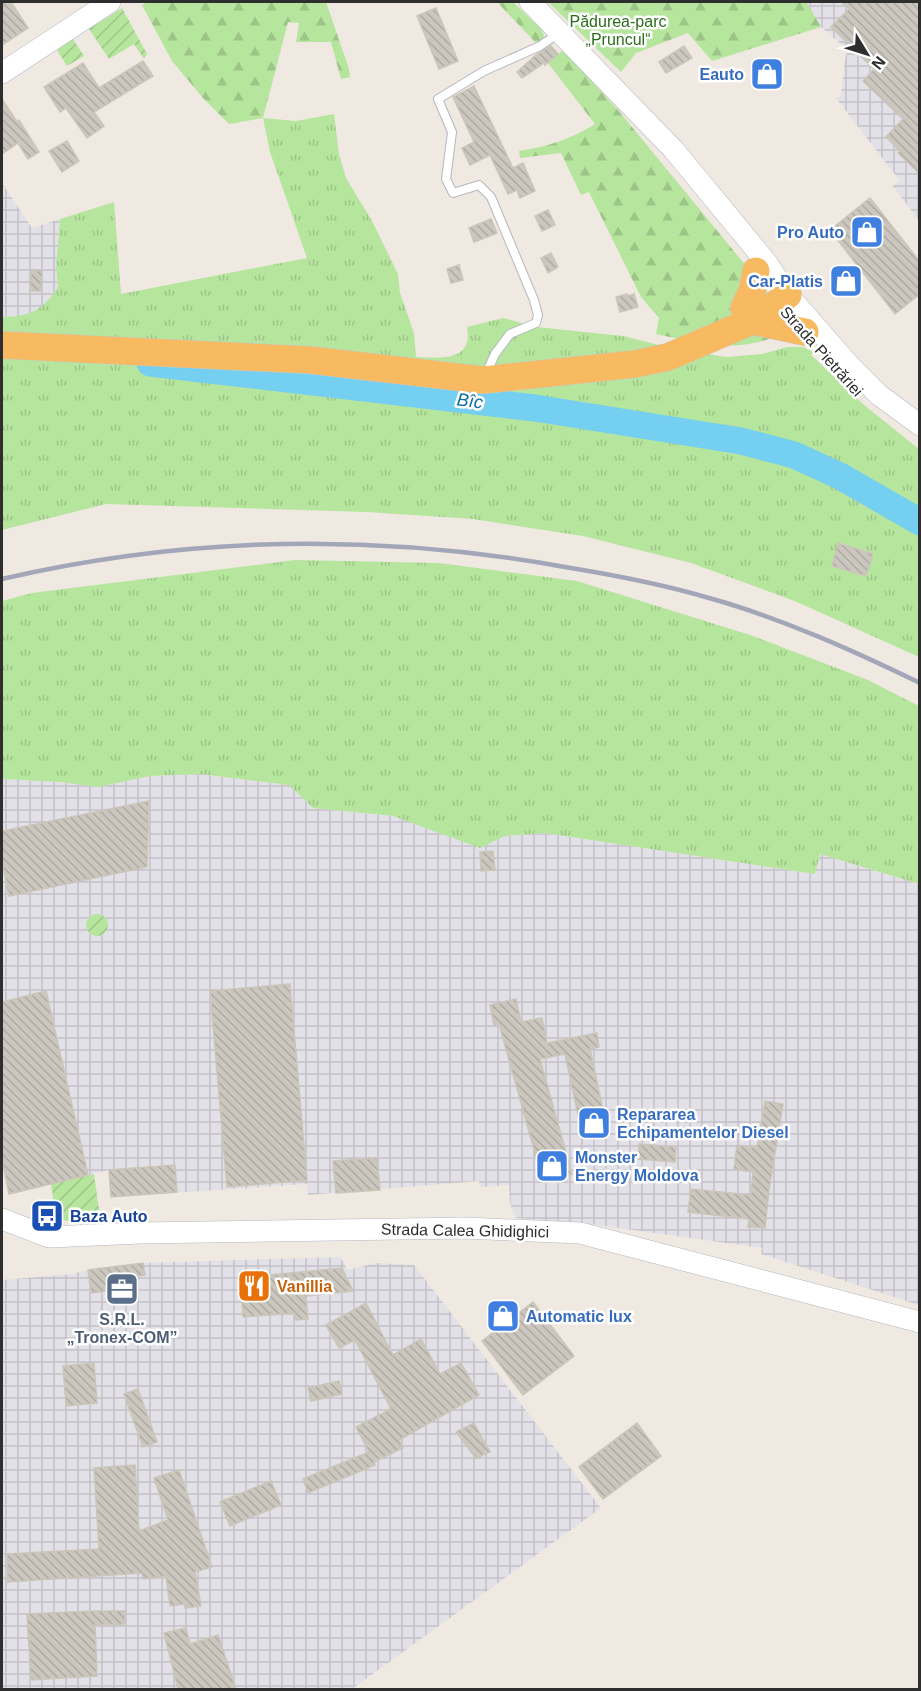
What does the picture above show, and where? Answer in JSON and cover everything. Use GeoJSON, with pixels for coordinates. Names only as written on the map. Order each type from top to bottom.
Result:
{"type":"FeatureCollection","features":[{"type":"Feature","properties":{"kind":"highway"},"geometry":{"type":"LineString","coordinates":[[2,345],[310,360],[483,380],[635,364],[676,354],[748,315],[775,288]]}},
{"type":"Feature","properties":{"kind":"highway"},"geometry":{"type":"LineString","coordinates":[[748,315],[752,291],[775,288]]}},
{"type":"Feature","properties":{"kind":"highway"},"geometry":{"type":"LineString","coordinates":[[748,315],[805,332]]}},
{"type":"Feature","properties":{"kind":"street"},"geometry":{"type":"LineString","coordinates":[[2,73],[110,2]]}},
{"type":"Feature","properties":{"kind":"street","name":"Strada Pietrăriei"},"geometry":{"type":"LineString","coordinates":[[530,2],[630,106],[641,128],[662,155],[775,288],[879,395],[920,425]]}},
{"type":"Feature","properties":{"kind":"street","name":"Strada Pietrăriei"},"geometry":{"type":"LineString","coordinates":[[775,288],[805,332],[868,402],[920,441]]}},
{"type":"Feature","properties":{"kind":"street","name":"Strada Calea Ghidighici"},"geometry":{"type":"LineString","coordinates":[[2,1219],[49,1236],[465,1228],[580,1233],[920,1322]]}},
{"type":"Feature","properties":{"kind":"lane"},"geometry":{"type":"LineString","coordinates":[[483,380],[495,354],[510,334],[536,323],[538,315],[534,300],[491,197],[478,185],[453,193],[449,186],[446,179],[452,132],[438,99],[483,71],[540,46],[560,32]]}},
{"type":"Feature","properties":{"kind":"shaded area"},"geometry":{"type":"Polygon","coordinates":[[[806,2],[919,2],[919,221],[893,186],[900,181],[836,98],[841,96],[848,50],[821,27],[806,2]]]}},
{"type":"Feature","properties":{"kind":"shaded area"},"geometry":{"type":"Polygon","coordinates":[[[2,183],[32,228],[60,219],[56,268],[58,287],[48,302],[35,312],[22,317],[2,317],[2,183]]]}},
{"type":"Feature","properties":{"kind":"shaded area"},"geometry":{"type":"Polygon","coordinates":[[[200,774],[289,785],[313,808],[393,816],[479,847],[505,836],[545,833],[815,874],[820,854],[919,884],[919,1305],[761,1254],[762,1248],[583,1223],[516,1218],[510,1203],[509,1185],[480,1187],[479,1181],[308,1195],[307,1184],[111,1197],[109,1170],[9,1194],[2,1162],[2,779],[60,782],[98,787],[150,776],[200,774]]]}},
{"type":"Feature","properties":{"kind":"shaded area"},"geometry":{"type":"Polygon","coordinates":[[[340,1257],[348,1270],[376,1263],[414,1265],[601,1508],[352,1689],[2,1690],[2,1280],[73,1274],[143,1263],[340,1257]]]}},
{"type":"Feature","properties":{"kind":"green space"},"geometry":{"type":"Polygon","coordinates":[[[147,2],[326,2],[350,77],[341,79],[331,42],[296,42],[299,23],[288,22],[263,118],[229,124],[203,98],[172,61],[142,5],[147,2]]]}},
{"type":"Feature","properties":{"kind":"green space"},"geometry":{"type":"Polygon","coordinates":[[[497,2],[513,2],[541,29],[544,35],[543,40],[536,43],[497,2]]]}},
{"type":"Feature","properties":{"kind":"green space","name":"Pădurea-parc „Pruncul“"},"geometry":{"type":"Polygon","coordinates":[[[548,2],[810,2],[807,3],[821,27],[712,61],[688,33],[636,53],[621,72],[548,2]]]}},
{"type":"Feature","properties":{"kind":"green space"},"geometry":{"type":"Polygon","coordinates":[[[122,8],[147,54],[144,59],[134,44],[109,59],[89,29],[122,8]]]}},
{"type":"Feature","properties":{"kind":"green space"},"geometry":{"type":"Polygon","coordinates":[[[73,39],[84,56],[67,66],[57,50],[73,39]]]}},
{"type":"Feature","properties":{"kind":"green space"},"geometry":{"type":"Polygon","coordinates":[[[563,50],[618,110],[779,306],[778,335],[748,344],[718,345],[656,334],[659,318],[641,297],[589,192],[581,195],[561,153],[520,158],[519,151],[558,142],[595,124],[548,63],[563,50]]]}},
{"type":"Feature","properties":{"kind":"green space"},"geometry":{"type":"Polygon","coordinates":[[[334,114],[339,154],[346,178],[372,221],[398,274],[400,293],[414,333],[416,357],[453,356],[465,347],[468,338],[467,327],[503,318],[536,327],[623,336],[679,350],[726,357],[763,354],[787,347],[803,347],[814,352],[811,355],[864,405],[919,449],[919,657],[797,602],[691,563],[583,536],[473,519],[367,512],[106,504],[2,530],[2,317],[35,311],[47,302],[58,287],[56,268],[60,219],[114,202],[121,294],[307,258],[270,152],[263,118],[296,121],[334,114]]]}},
{"type":"Feature","properties":{"kind":"green space"},"geometry":{"type":"Polygon","coordinates":[[[295,560],[439,563],[577,581],[750,635],[868,680],[919,706],[919,884],[820,854],[815,874],[545,833],[505,836],[480,848],[393,816],[313,808],[289,785],[200,774],[150,776],[98,787],[60,782],[2,779],[2,601],[32,593],[295,560]]]}},
{"type":"Feature","properties":{"kind":"green space"},"geometry":{"type":"Polygon","coordinates":[[[97,914],[105,917],[108,925],[105,933],[97,936],[89,933],[86,925],[89,917],[97,914]]]}},
{"type":"Feature","properties":{"kind":"green space"},"geometry":{"type":"Polygon","coordinates":[[[94,1174],[101,1223],[56,1220],[51,1184],[94,1174]]]}},
{"type":"Feature","properties":{"kind":"building"},"geometry":{"type":"Polygon","coordinates":[[[2,2],[11,2],[28,28],[2,45],[2,2]]]}},
{"type":"Feature","properties":{"kind":"building"},"geometry":{"type":"Polygon","coordinates":[[[841,2],[920,2],[920,174],[898,153],[900,151],[886,137],[903,119],[863,81],[874,69],[831,27],[849,9],[841,2]]]}},
{"type":"Feature","properties":{"kind":"building"},"geometry":{"type":"Polygon","coordinates":[[[436,8],[458,61],[439,69],[417,16],[436,8]]]}},
{"type":"Feature","properties":{"kind":"building"},"geometry":{"type":"Polygon","coordinates":[[[551,46],[558,54],[545,65],[544,63],[522,78],[517,72],[537,54],[551,46]]]}},
{"type":"Feature","properties":{"kind":"building"},"geometry":{"type":"Polygon","coordinates":[[[684,46],[692,58],[666,73],[659,62],[684,46]]]}},
{"type":"Feature","properties":{"kind":"building"},"geometry":{"type":"Polygon","coordinates":[[[143,61],[153,76],[94,112],[104,126],[87,138],[66,108],[60,112],[44,87],[83,63],[99,88],[143,61]]]}},
{"type":"Feature","properties":{"kind":"building"},"geometry":{"type":"Polygon","coordinates":[[[474,86],[513,168],[523,163],[535,191],[520,198],[517,190],[508,194],[490,155],[470,165],[462,148],[474,142],[453,97],[474,86]]]}},
{"type":"Feature","properties":{"kind":"building"},"geometry":{"type":"Polygon","coordinates":[[[2,99],[17,122],[19,120],[39,152],[28,159],[18,143],[2,154],[2,99]]]}},
{"type":"Feature","properties":{"kind":"building"},"geometry":{"type":"Polygon","coordinates":[[[67,141],[79,161],[62,172],[49,151],[67,141]]]}},
{"type":"Feature","properties":{"kind":"building"},"geometry":{"type":"Polygon","coordinates":[[[870,198],[920,262],[920,294],[895,314],[830,230],[870,198]]]}},
{"type":"Feature","properties":{"kind":"building"},"geometry":{"type":"Polygon","coordinates":[[[548,210],[555,225],[542,231],[535,216],[548,210]]]}},
{"type":"Feature","properties":{"kind":"building"},"geometry":{"type":"Polygon","coordinates":[[[491,219],[497,233],[474,242],[469,228],[491,219]]]}},
{"type":"Feature","properties":{"kind":"building"},"geometry":{"type":"Polygon","coordinates":[[[551,253],[558,267],[548,273],[541,258],[551,253]]]}},
{"type":"Feature","properties":{"kind":"building"},"geometry":{"type":"Polygon","coordinates":[[[459,265],[463,280],[451,283],[447,269],[459,265]]]}},
{"type":"Feature","properties":{"kind":"building"},"geometry":{"type":"Polygon","coordinates":[[[31,270],[42,271],[41,291],[30,291],[31,270]]]}},
{"type":"Feature","properties":{"kind":"building"},"geometry":{"type":"Polygon","coordinates":[[[627,294],[628,296],[634,294],[638,307],[620,312],[616,297],[627,294]]]}},
{"type":"Feature","properties":{"kind":"building"},"geometry":{"type":"Polygon","coordinates":[[[838,543],[873,554],[866,576],[832,566],[838,543]]]}},
{"type":"Feature","properties":{"kind":"building"},"geometry":{"type":"Polygon","coordinates":[[[149,801],[147,867],[9,896],[2,860],[2,831],[149,801]]]}},
{"type":"Feature","properties":{"kind":"building"},"geometry":{"type":"Polygon","coordinates":[[[493,851],[495,870],[481,871],[480,852],[493,851]]]}},
{"type":"Feature","properties":{"kind":"building"},"geometry":{"type":"Polygon","coordinates":[[[290,984],[307,1180],[227,1187],[210,991],[290,984]]]}},
{"type":"Feature","properties":{"kind":"building"},"geometry":{"type":"Polygon","coordinates":[[[46,991],[88,1175],[9,1194],[2,1160],[2,1002],[46,991]]]}},
{"type":"Feature","properties":{"kind":"building"},"geometry":{"type":"Polygon","coordinates":[[[516,999],[521,1022],[542,1018],[547,1043],[597,1033],[599,1047],[590,1049],[607,1129],[582,1134],[565,1054],[540,1059],[572,1174],[543,1182],[499,1024],[494,1025],[490,1005],[516,999]]]}},
{"type":"Feature","properties":{"kind":"building"},"geometry":{"type":"Polygon","coordinates":[[[765,1101],[783,1104],[765,1228],[748,1227],[749,1219],[688,1212],[691,1189],[751,1195],[753,1172],[734,1169],[737,1145],[757,1148],[765,1101]]]}},
{"type":"Feature","properties":{"kind":"building"},"geometry":{"type":"Polygon","coordinates":[[[639,1144],[676,1147],[675,1162],[638,1159],[639,1144]]]}},
{"type":"Feature","properties":{"kind":"building"},"geometry":{"type":"Polygon","coordinates":[[[377,1158],[380,1190],[336,1193],[333,1161],[377,1158]]]}},
{"type":"Feature","properties":{"kind":"building"},"geometry":{"type":"Polygon","coordinates":[[[175,1165],[177,1192],[111,1197],[109,1170],[175,1165]]]}},
{"type":"Feature","properties":{"kind":"building"},"geometry":{"type":"Polygon","coordinates":[[[143,1263],[145,1275],[126,1278],[128,1294],[126,1299],[114,1296],[113,1290],[91,1293],[88,1270],[143,1263]]]}},
{"type":"Feature","properties":{"kind":"building"},"geometry":{"type":"Polygon","coordinates":[[[342,1268],[353,1291],[306,1296],[308,1319],[295,1320],[294,1313],[243,1317],[240,1278],[342,1268]]]}},
{"type":"Feature","properties":{"kind":"building"},"geometry":{"type":"Polygon","coordinates":[[[533,1302],[574,1356],[523,1395],[482,1341],[533,1302]]]}},
{"type":"Feature","properties":{"kind":"building"},"geometry":{"type":"Polygon","coordinates":[[[366,1303],[393,1355],[421,1339],[440,1374],[461,1363],[479,1395],[399,1440],[403,1448],[374,1462],[375,1465],[308,1493],[303,1479],[369,1452],[356,1427],[391,1409],[355,1340],[339,1348],[326,1325],[366,1303]]]}},
{"type":"Feature","properties":{"kind":"building"},"geometry":{"type":"Polygon","coordinates":[[[94,1363],[97,1403],[66,1406],[63,1366],[94,1363]]]}},
{"type":"Feature","properties":{"kind":"building"},"geometry":{"type":"Polygon","coordinates":[[[339,1381],[342,1394],[311,1401],[308,1388],[339,1381]]]}},
{"type":"Feature","properties":{"kind":"building"},"geometry":{"type":"Polygon","coordinates":[[[138,1389],[157,1442],[143,1447],[124,1394],[138,1389]]]}},
{"type":"Feature","properties":{"kind":"building"},"geometry":{"type":"Polygon","coordinates":[[[474,1423],[490,1452],[476,1458],[456,1432],[474,1423]]]}},
{"type":"Feature","properties":{"kind":"building"},"geometry":{"type":"Polygon","coordinates":[[[637,1423],[661,1456],[603,1499],[579,1467],[637,1423]]]}},
{"type":"Feature","properties":{"kind":"building"},"geometry":{"type":"Polygon","coordinates":[[[135,1465],[139,1531],[168,1520],[154,1478],[179,1470],[212,1567],[195,1572],[201,1606],[185,1608],[184,1604],[170,1606],[166,1576],[143,1579],[142,1573],[8,1582],[7,1554],[99,1549],[94,1468],[135,1465]]]}},
{"type":"Feature","properties":{"kind":"building"},"geometry":{"type":"Polygon","coordinates":[[[271,1481],[281,1505],[230,1526],[220,1502],[271,1481]]]}},
{"type":"Feature","properties":{"kind":"building"},"geometry":{"type":"Polygon","coordinates":[[[125,1611],[125,1624],[95,1625],[97,1676],[31,1680],[27,1614],[125,1611]]]}},
{"type":"Feature","properties":{"kind":"building"},"geometry":{"type":"Polygon","coordinates":[[[186,1628],[190,1644],[218,1635],[236,1689],[178,1689],[164,1633],[186,1628]]]}},
{"type":"Feature","properties":{"kind":"waterway","name":"Bîc"},"geometry":{"type":"LineString","coordinates":[[150,363],[535,408],[741,441],[794,455],[840,476],[920,522]]}},
{"type":"Feature","properties":{"kind":"railway"},"geometry":{"type":"LineString","coordinates":[[2,579],[142,554],[213,547],[283,544],[354,545],[424,548],[495,556],[638,580],[736,606],[816,636],[920,683]]}},
{"type":"Feature","properties":{"kind":"place","name":"Eauto"},"geometry":{"type":"Point","coordinates":[767,74]}},
{"type":"Feature","properties":{"kind":"place","name":"Pro Auto"},"geometry":{"type":"Point","coordinates":[867,232]}},
{"type":"Feature","properties":{"kind":"place","name":"Car-Platis"},"geometry":{"type":"Point","coordinates":[846,281]}},
{"type":"Feature","properties":{"kind":"place","name":"Repararea Echipamentelor Diesel"},"geometry":{"type":"Point","coordinates":[594,1123]}},
{"type":"Feature","properties":{"kind":"place","name":"Monster Energy Moldova"},"geometry":{"type":"Point","coordinates":[552,1166]}},
{"type":"Feature","properties":{"kind":"place","name":"Baza Auto"},"geometry":{"type":"Point","coordinates":[47,1216]}},
{"type":"Feature","properties":{"kind":"place","name":"Vanillia"},"geometry":{"type":"Point","coordinates":[254,1286]}},
{"type":"Feature","properties":{"kind":"place","name":"S.R.L. „Tronex-COM”"},"geometry":{"type":"Point","coordinates":[122,1289]}},
{"type":"Feature","properties":{"kind":"place","name":"Automatic lux"},"geometry":{"type":"Point","coordinates":[503,1316]}}]}
